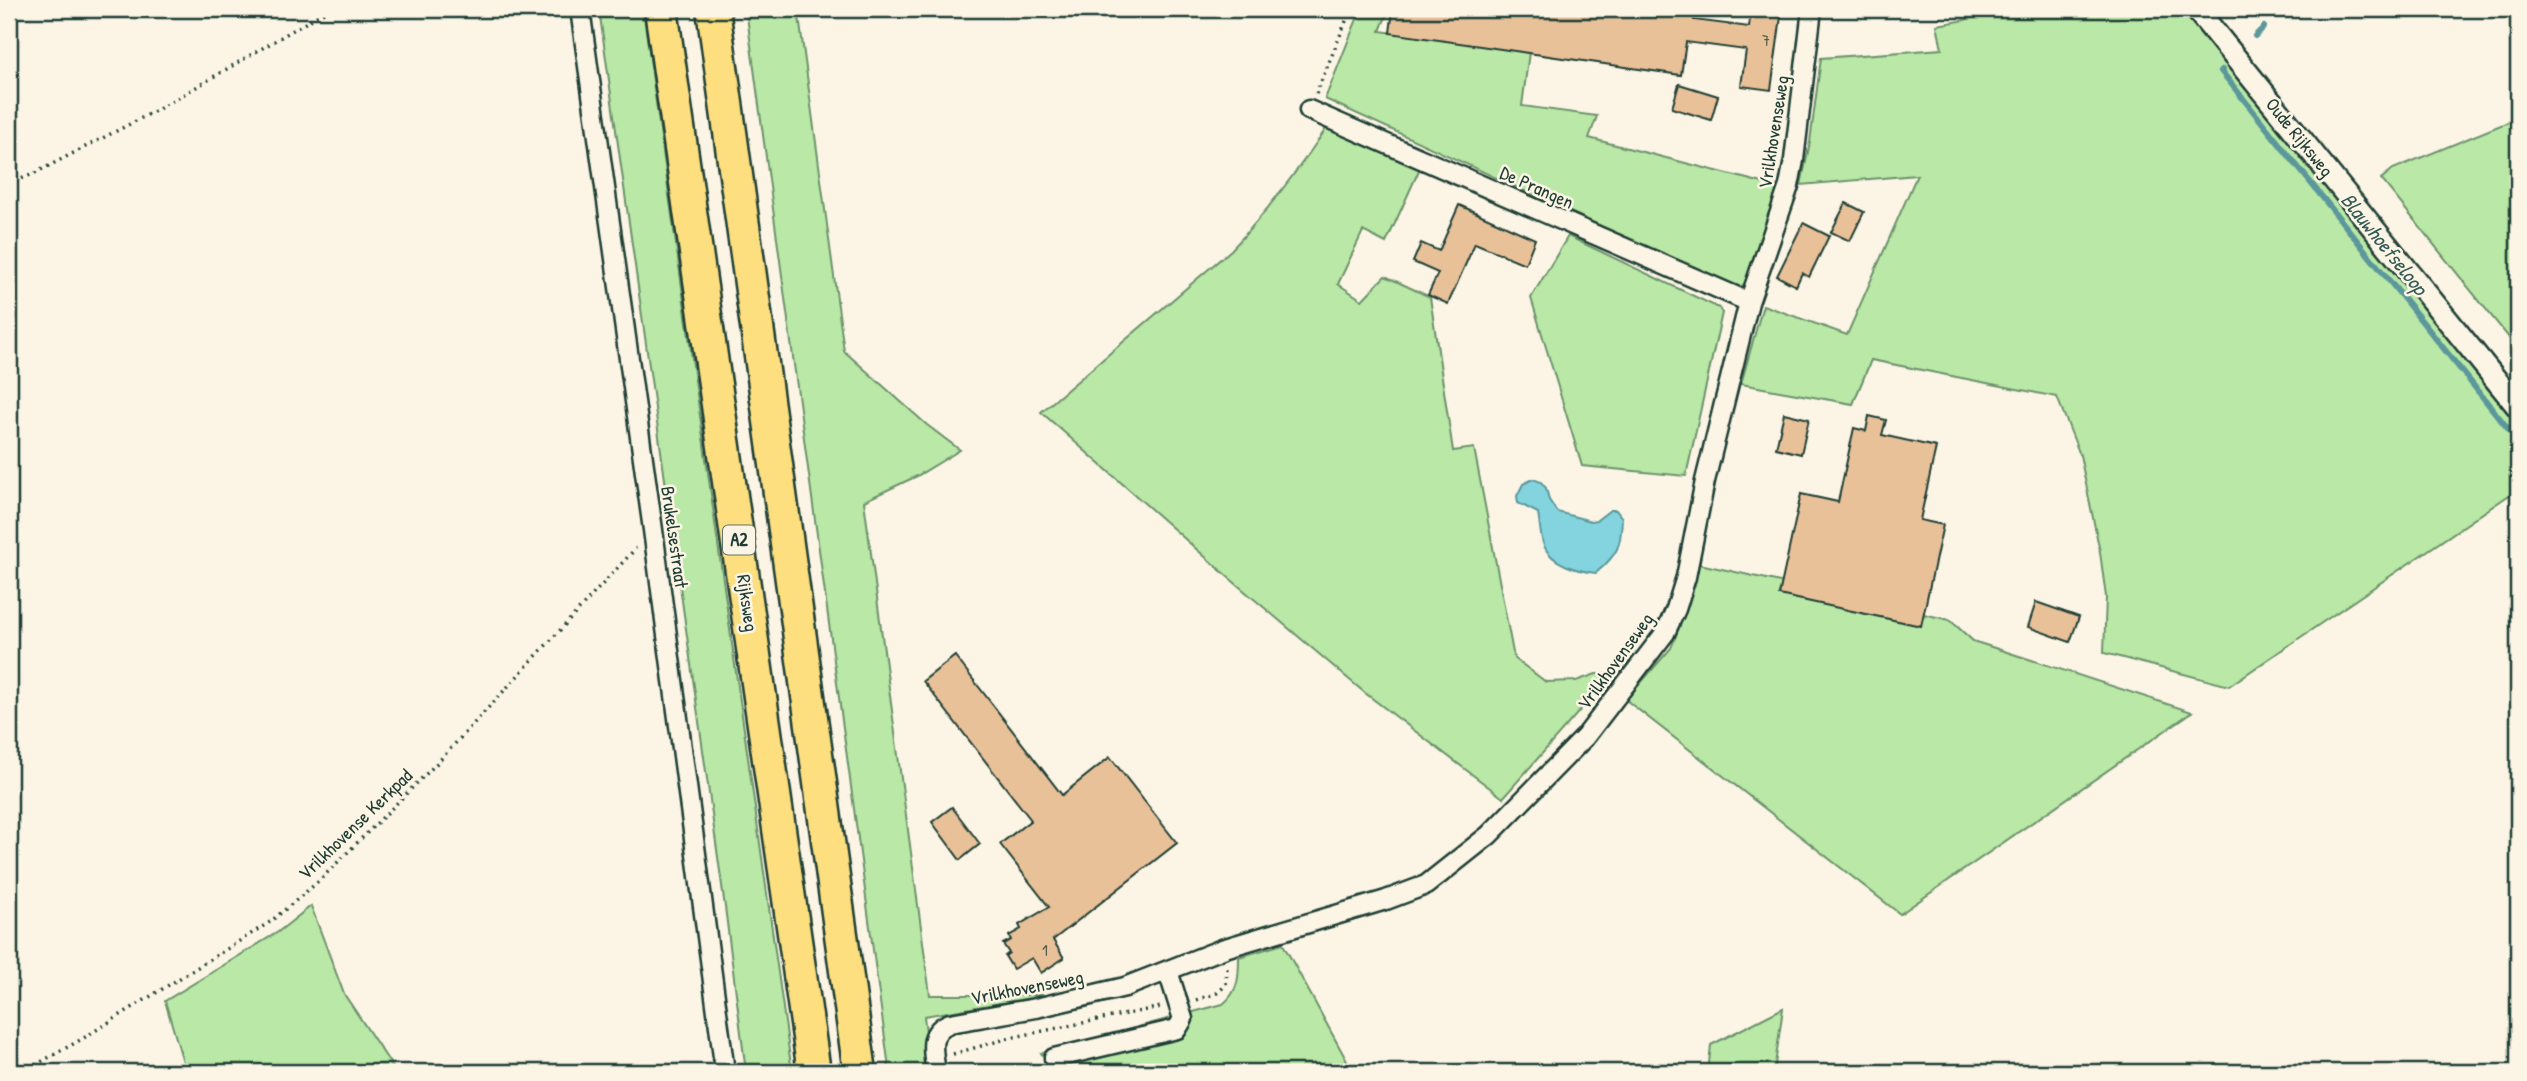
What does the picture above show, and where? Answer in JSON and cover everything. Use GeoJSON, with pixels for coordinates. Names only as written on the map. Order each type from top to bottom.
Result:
{"type":"FeatureCollection","features":[{"type":"Feature","properties":{"kind":"highway","name":"Rijksweg"},"geometry":{"type":"LineString","coordinates":[[661,9],[814,1072]]}},
{"type":"Feature","properties":{"kind":"highway"},"geometry":{"type":"LineString","coordinates":[[713,9],[860,1072]]}},
{"type":"Feature","properties":{"kind":"street","name":"Brukelsestraat"},"geometry":{"type":"LineString","coordinates":[[580,9],[725,1072]]}},
{"type":"Feature","properties":{"kind":"street","name":"Vrilkhovenseweg"},"geometry":{"type":"LineString","coordinates":[[936,1072],[933,1040],[936,1031],[942,1026],[1125,987],[1225,948],[1386,900],[1426,884],[1489,835],[1585,737],[1665,634],[1686,577],[1705,481],[1749,302],[1788,186],[1794,160],[1812,9]]}},
{"type":"Feature","properties":{"kind":"street","name":"Oude Rijksweg"},"geometry":{"type":"LineString","coordinates":[[2196,9],[2518,407]]}},
{"type":"Feature","properties":{"kind":"street","name":"De Prangen"},"geometry":{"type":"LineString","coordinates":[[1309,110],[1749,302]]}},
{"type":"Feature","properties":{"kind":"street"},"geometry":{"type":"LineString","coordinates":[[1054,1058],[1177,1029],[1183,1019],[1168,971]]}},
{"type":"Feature","properties":{"kind":"path"},"geometry":{"type":"LineString","coordinates":[[9,184],[157,110],[329,9]]}},
{"type":"Feature","properties":{"kind":"path"},"geometry":{"type":"LineString","coordinates":[[1309,110],[1351,9]]}},
{"type":"Feature","properties":{"kind":"path","name":"Vrilkhovense Kerkpad"},"geometry":{"type":"LineString","coordinates":[[23,1072],[82,1039],[270,922],[319,881],[439,761],[653,530]]}},
{"type":"Feature","properties":{"kind":"path"},"geometry":{"type":"LineString","coordinates":[[953,1054],[1009,1038],[1180,1004],[1217,993],[1226,985],[1225,948]]}},
{"type":"Feature","properties":{"kind":"green space"},"geometry":{"type":"Polygon","coordinates":[[[599,9],[643,9],[792,1072],[746,1072],[599,9]]]}},
{"type":"Feature","properties":{"kind":"green space"},"geometry":{"type":"Polygon","coordinates":[[[746,9],[798,9],[844,351],[927,425],[960,450],[917,476],[864,501],[930,995],[1049,995],[924,1016],[931,1072],[890,1072],[889,1068],[746,9]]]}},
{"type":"Feature","properties":{"kind":"green space"},"geometry":{"type":"Polygon","coordinates":[[[1361,9],[1389,9],[1380,31],[1529,52],[1522,106],[1597,116],[1589,138],[1778,187],[1744,292],[1325,99],[1361,9]]]}},
{"type":"Feature","properties":{"kind":"green space"},"geometry":{"type":"Polygon","coordinates":[[[2007,9],[2186,9],[2518,420],[2518,489],[2229,686],[2104,653],[2106,597],[2100,552],[2080,455],[2057,397],[1871,360],[1853,404],[1741,384],[1763,305],[1847,335],[1917,175],[1801,185],[1810,142],[1821,58],[1942,49],[1937,25],[2007,9]]]}},
{"type":"Feature","properties":{"kind":"green space"},"geometry":{"type":"Polygon","coordinates":[[[2518,118],[2518,349],[2381,179],[2393,169],[2518,118]]]}},
{"type":"Feature","properties":{"kind":"green space"},"geometry":{"type":"Polygon","coordinates":[[[1328,126],[1420,168],[1386,243],[1363,231],[1338,284],[1362,300],[1385,276],[1430,297],[1453,451],[1474,448],[1514,658],[1546,682],[1576,681],[1596,674],[1612,674],[1503,798],[1365,693],[1228,577],[1041,412],[1231,250],[1282,190],[1328,126]]]}},
{"type":"Feature","properties":{"kind":"green space"},"geometry":{"type":"Polygon","coordinates":[[[1568,236],[1719,308],[1722,313],[1686,476],[1582,466],[1531,298],[1568,236]]]}},
{"type":"Feature","properties":{"kind":"green space"},"geometry":{"type":"Polygon","coordinates":[[[1695,563],[1950,620],[1973,641],[2192,712],[1900,914],[1626,700],[1671,648],[1679,628],[1695,563]]]}},
{"type":"Feature","properties":{"kind":"green space"},"geometry":{"type":"Polygon","coordinates":[[[311,906],[344,994],[396,1072],[186,1072],[165,1001],[278,932],[311,906]]]}},
{"type":"Feature","properties":{"kind":"green space"},"geometry":{"type":"Polygon","coordinates":[[[1283,944],[1353,1072],[1055,1072],[1041,1053],[1223,1004],[1235,988],[1239,957],[1283,944]]]}},
{"type":"Feature","properties":{"kind":"green space"},"geometry":{"type":"Polygon","coordinates":[[[1783,1008],[1774,1072],[1708,1072],[1711,1045],[1783,1008]]]}},
{"type":"Feature","properties":{"kind":"water"},"geometry":{"type":"Polygon","coordinates":[[[1533,479],[1546,488],[1549,500],[1557,512],[1591,521],[1597,520],[1610,510],[1616,510],[1622,518],[1617,549],[1596,573],[1566,566],[1548,552],[1544,546],[1538,513],[1518,503],[1517,496],[1523,484],[1533,479]]]}},
{"type":"Feature","properties":{"kind":"building"},"geometry":{"type":"Polygon","coordinates":[[[1393,9],[1696,9],[1694,20],[1749,27],[1751,9],[1782,9],[1771,90],[1741,86],[1746,50],[1686,42],[1681,75],[1390,33],[1393,9]]]}},
{"type":"Feature","properties":{"kind":"building"},"geometry":{"type":"Polygon","coordinates":[[[1679,84],[1718,96],[1711,120],[1672,108],[1679,84]]]}},
{"type":"Feature","properties":{"kind":"building"},"geometry":{"type":"Polygon","coordinates":[[[1846,203],[1864,212],[1850,241],[1831,232],[1846,203]]]}},
{"type":"Feature","properties":{"kind":"building"},"geometry":{"type":"Polygon","coordinates":[[[1459,205],[1535,239],[1525,264],[1475,243],[1448,304],[1428,295],[1438,273],[1413,262],[1421,243],[1439,251],[1459,205]]]}},
{"type":"Feature","properties":{"kind":"building"},"geometry":{"type":"Polygon","coordinates":[[[1803,223],[1829,236],[1809,277],[1802,273],[1796,286],[1777,276],[1803,223]]]}},
{"type":"Feature","properties":{"kind":"building"},"geometry":{"type":"Polygon","coordinates":[[[1784,413],[1809,419],[1801,454],[1776,448],[1784,413]]]}},
{"type":"Feature","properties":{"kind":"building"},"geometry":{"type":"Polygon","coordinates":[[[1869,416],[1886,420],[1882,435],[1936,447],[1920,520],[1943,525],[1921,626],[1779,595],[1801,494],[1838,502],[1854,428],[1866,431],[1869,416]]]}},
{"type":"Feature","properties":{"kind":"building"},"geometry":{"type":"Polygon","coordinates":[[[2036,602],[2079,617],[2070,642],[2028,627],[2036,602]]]}},
{"type":"Feature","properties":{"kind":"building"},"geometry":{"type":"Polygon","coordinates":[[[955,656],[1062,795],[1110,757],[1177,843],[1053,940],[1064,958],[1041,973],[1032,958],[1013,969],[1005,956],[1009,953],[1003,944],[1011,940],[1009,936],[1021,929],[1019,925],[1049,907],[1000,844],[1031,820],[923,681],[955,656]]]}},
{"type":"Feature","properties":{"kind":"building"},"geometry":{"type":"Polygon","coordinates":[[[952,807],[980,844],[960,860],[932,822],[952,807]]]}},
{"type":"Feature","properties":{"kind":"waterway","name":"Blauwhoefseloop"},"geometry":{"type":"LineString","coordinates":[[2281,15],[2287,9]]}},
{"type":"Feature","properties":{"kind":"waterway","name":"Blauwhoefseloop"},"geometry":{"type":"LineString","coordinates":[[2255,36],[2264,27]]}},
{"type":"Feature","properties":{"kind":"waterway","name":"Blauwhoefseloop"},"geometry":{"type":"LineString","coordinates":[[2222,70],[2518,441]]}}]}
